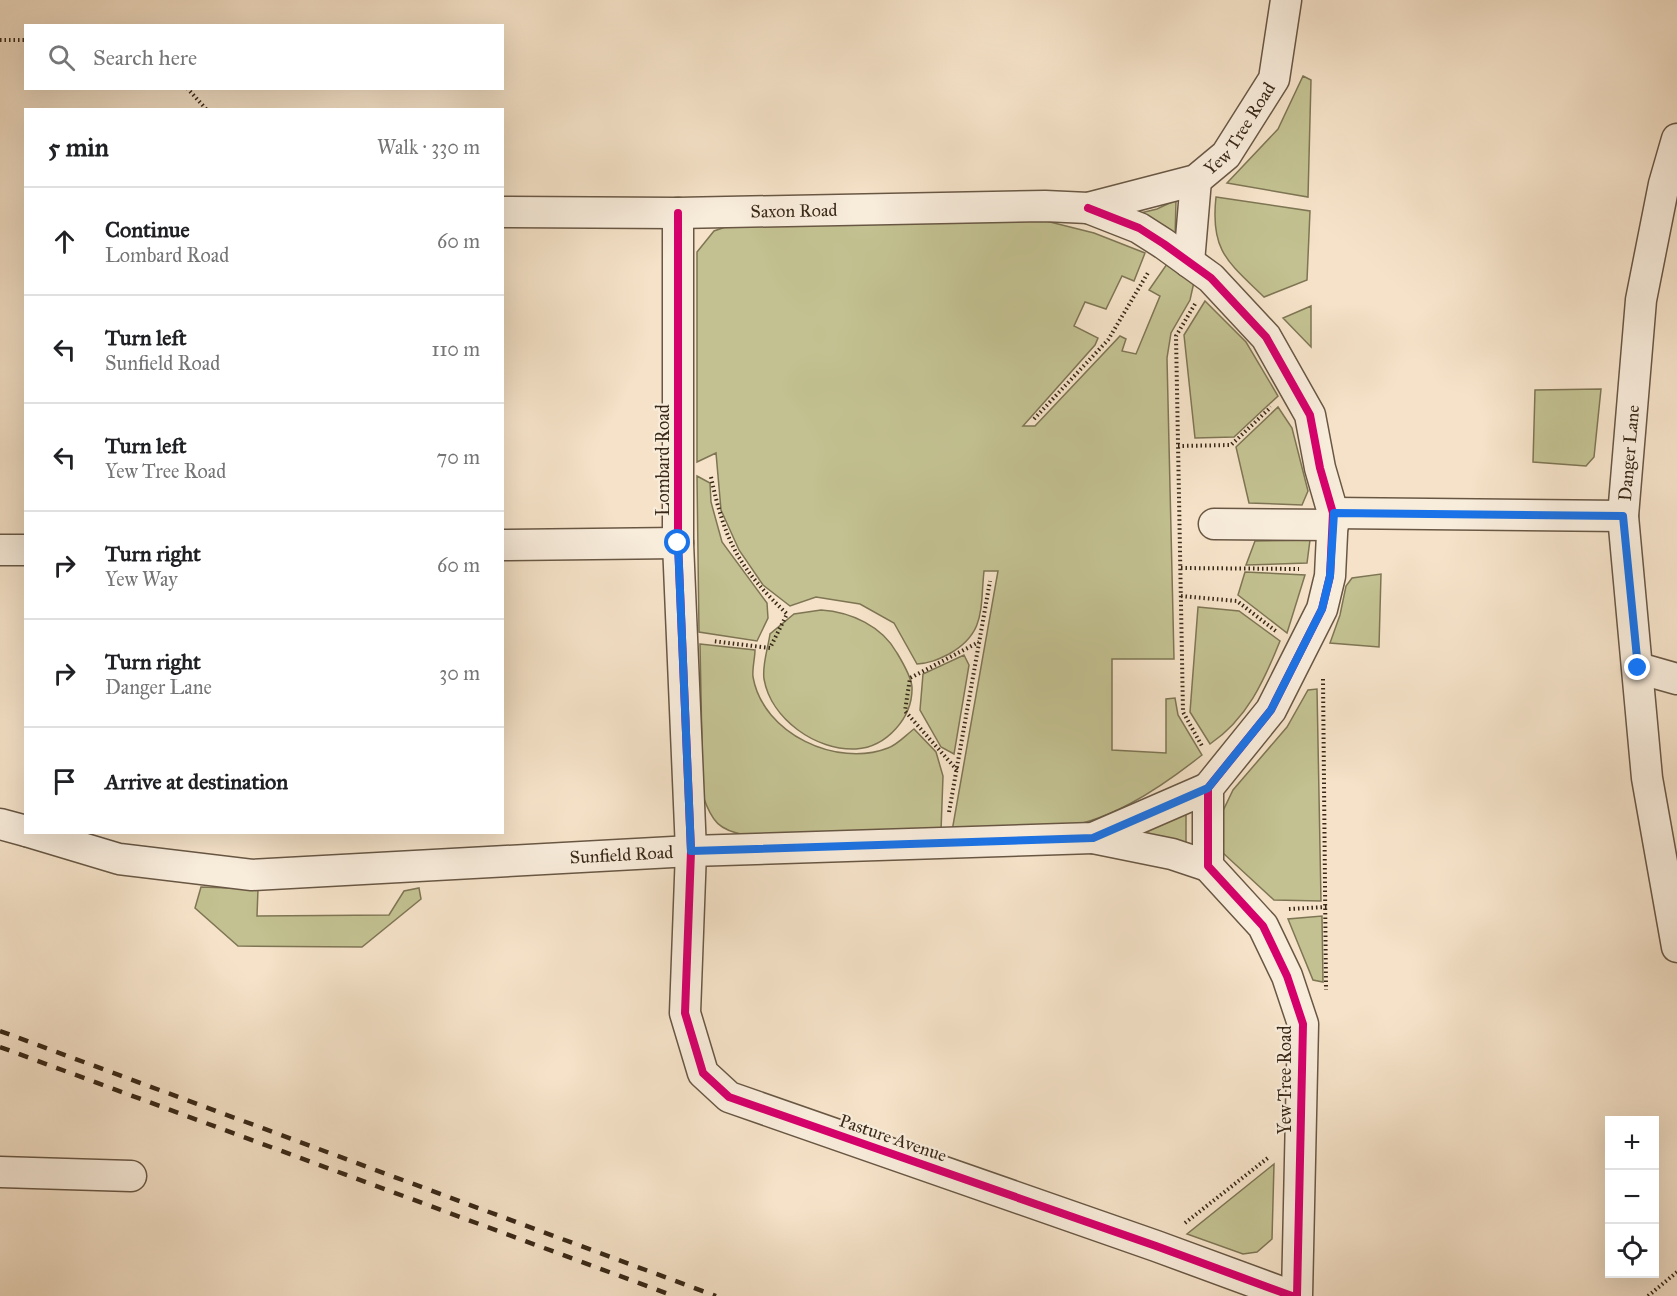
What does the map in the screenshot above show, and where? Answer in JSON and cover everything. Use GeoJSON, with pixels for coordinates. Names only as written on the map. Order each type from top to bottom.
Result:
{"type":"FeatureCollection","features":[{"type":"Feature","properties":{"kind":"street","name":"Yew Tree Road"},"geometry":{"type":"LineString","coordinates":[[1088,208],[1196,180],[1226,155],[1274,80],[1286,0]]}},
{"type":"Feature","properties":{"kind":"street","name":"Danger Lane"},"geometry":{"type":"LineString","coordinates":[[1677,139],[1664,184],[1641,300],[1623,516],[1647,778],[1677,947]]}},
{"type":"Feature","properties":{"kind":"street","name":"Yew Tree Road"},"geometry":{"type":"LineString","coordinates":[[1189,262],[1196,180]]}},
{"type":"Feature","properties":{"kind":"street","name":"Saxon Road"},"geometry":{"type":"LineString","coordinates":[[504,212],[678,213],[1045,206],[1088,208]]}},
{"type":"Feature","properties":{"kind":"street"},"geometry":{"type":"LineString","coordinates":[[1088,208],[1139,228],[1189,262],[1211,278],[1266,337],[1310,415],[1333,519],[1330,569],[1312,660],[1208,788],[1208,866],[1172,854],[1093,838]]}},
{"type":"Feature","properties":{"kind":"street","name":"Lombard Road"},"geometry":{"type":"LineString","coordinates":[[678,213],[678,543],[691,851]]}},
{"type":"Feature","properties":{"kind":"street"},"geometry":{"type":"LineString","coordinates":[[1214,524],[1333,519],[1623,516]]}},
{"type":"Feature","properties":{"kind":"street"},"geometry":{"type":"LineString","coordinates":[[504,545],[678,543]]}},
{"type":"Feature","properties":{"kind":"street"},"geometry":{"type":"LineString","coordinates":[[0,550],[24,550]]}},
{"type":"Feature","properties":{"kind":"street"},"geometry":{"type":"LineString","coordinates":[[1638,668],[1677,679]]}},
{"type":"Feature","properties":{"kind":"street","name":"Sunfield Road"},"geometry":{"type":"LineString","coordinates":[[34,834],[119,859],[252,875],[691,851],[1093,838],[1208,788]]}},
{"type":"Feature","properties":{"kind":"street","name":"Sunfield Road"},"geometry":{"type":"LineString","coordinates":[[0,824],[24,831]]}},
{"type":"Feature","properties":{"kind":"street","name":"Pasture Avenue"},"geometry":{"type":"LineString","coordinates":[[691,851],[685,1013],[703,1073],[729,1097],[1156,1246],[1292,1296]]}},
{"type":"Feature","properties":{"kind":"street","name":"Yew Tree Road"},"geometry":{"type":"LineString","coordinates":[[1208,866],[1263,926],[1287,976],[1303,1024],[1297,1296]]}},
{"type":"Feature","properties":{"kind":"street"},"geometry":{"type":"LineString","coordinates":[[0,1172],[131,1176]]}},
{"type":"Feature","properties":{"kind":"path"},"geometry":{"type":"LineString","coordinates":[[0,40],[24,40]]}},
{"type":"Feature","properties":{"kind":"path"},"geometry":{"type":"LineString","coordinates":[[189,90],[205,108]]}},
{"type":"Feature","properties":{"kind":"path"},"geometry":{"type":"LineString","coordinates":[[1034,419],[1108,340],[1164,244]]}},
{"type":"Feature","properties":{"kind":"path"},"geometry":{"type":"LineString","coordinates":[[1179,446],[1231,445],[1294,386]]}},
{"type":"Feature","properties":{"kind":"path"},"geometry":{"type":"LineString","coordinates":[[678,466],[710,469],[720,519],[736,555],[762,590],[787,614],[770,648],[682,637]]}},
{"type":"Feature","properties":{"kind":"path"},"geometry":{"type":"LineString","coordinates":[[1181,568],[1330,569]]}},
{"type":"Feature","properties":{"kind":"path"},"geometry":{"type":"LineString","coordinates":[[944,843],[990,581]]}},
{"type":"Feature","properties":{"kind":"path"},"geometry":{"type":"LineString","coordinates":[[1181,596],[1237,601],[1312,660],[1327,907],[1326,1022],[1303,1024]]}},
{"type":"Feature","properties":{"kind":"path"},"geometry":{"type":"LineString","coordinates":[[957,770],[905,711],[909,678],[979,642]]}},
{"type":"Feature","properties":{"kind":"path"},"geometry":{"type":"LineString","coordinates":[[1156,1246],[1300,1132]]}},
{"type":"Feature","properties":{"kind":"path"},"geometry":{"type":"LineString","coordinates":[[1648,1296],[1677,1272]]}},
{"type":"Feature","properties":{"kind":"shaded area"},"geometry":{"type":"Polygon","coordinates":[[[1303,76],[1311,80],[1308,197],[1227,183],[1278,129],[1303,76]]]}},
{"type":"Feature","properties":{"kind":"shaded area"},"geometry":{"type":"Polygon","coordinates":[[[1216,197],[1310,211],[1307,280],[1264,297],[1240,274],[1224,254],[1216,230],[1216,197]]]}},
{"type":"Feature","properties":{"kind":"shaded area"},"geometry":{"type":"Polygon","coordinates":[[[1176,200],[1175,239],[1128,216],[1157,209],[1176,200]]]}},
{"type":"Feature","properties":{"kind":"shaded area"},"geometry":{"type":"Polygon","coordinates":[[[1046,221],[1094,233],[1145,253],[1134,281],[1122,276],[1106,309],[1085,302],[1074,326],[1098,338],[1095,345],[1023,426],[1035,426],[1120,336],[1126,339],[1122,351],[1136,354],[1160,296],[1149,290],[1167,264],[1194,282],[1190,300],[1171,333],[1167,358],[1174,659],[1112,659],[1112,750],[1166,753],[1166,699],[1175,698],[1178,715],[1202,755],[1150,792],[1091,821],[1038,830],[952,831],[998,571],[984,571],[979,619],[970,638],[949,654],[933,661],[917,664],[894,623],[860,604],[816,597],[790,606],[763,585],[739,550],[721,510],[716,453],[697,462],[697,252],[714,231],[734,224],[1046,221]]]}},
{"type":"Feature","properties":{"kind":"shaded area"},"geometry":{"type":"Polygon","coordinates":[[[1205,301],[1246,342],[1278,396],[1234,437],[1195,438],[1184,335],[1205,301]]]}},
{"type":"Feature","properties":{"kind":"shaded area"},"geometry":{"type":"Polygon","coordinates":[[[1311,306],[1311,347],[1283,318],[1311,306]]]}},
{"type":"Feature","properties":{"kind":"shaded area"},"geometry":{"type":"Polygon","coordinates":[[[1601,389],[1594,457],[1586,466],[1533,462],[1535,390],[1601,389]]]}},
{"type":"Feature","properties":{"kind":"shaded area"},"geometry":{"type":"Polygon","coordinates":[[[1278,407],[1292,428],[1308,491],[1302,505],[1249,503],[1236,447],[1278,407]]]}},
{"type":"Feature","properties":{"kind":"shaded area"},"geometry":{"type":"Polygon","coordinates":[[[697,476],[710,483],[711,502],[722,542],[767,603],[768,618],[757,641],[699,632],[697,476]]]}},
{"type":"Feature","properties":{"kind":"shaded area"},"geometry":{"type":"Polygon","coordinates":[[[1310,540],[1307,563],[1246,565],[1255,541],[1310,540]]]}},
{"type":"Feature","properties":{"kind":"shaded area"},"geometry":{"type":"Polygon","coordinates":[[[1245,572],[1305,575],[1287,633],[1238,595],[1245,572]]]}},
{"type":"Feature","properties":{"kind":"shaded area"},"geometry":{"type":"Polygon","coordinates":[[[1381,574],[1379,647],[1330,643],[1340,615],[1346,586],[1352,578],[1381,574]]]}},
{"type":"Feature","properties":{"kind":"shaded area"},"geometry":{"type":"Polygon","coordinates":[[[1198,607],[1239,611],[1280,641],[1253,698],[1234,723],[1210,744],[1190,712],[1198,607]]]}},
{"type":"Feature","properties":{"kind":"shaded area"},"geometry":{"type":"Polygon","coordinates":[[[821,610],[854,617],[874,628],[891,643],[910,678],[912,687],[908,709],[896,728],[878,743],[856,749],[826,745],[798,730],[776,707],[768,694],[764,679],[764,662],[770,634],[794,614],[821,610]]]}},
{"type":"Feature","properties":{"kind":"shaded area"},"geometry":{"type":"Polygon","coordinates":[[[700,644],[755,650],[753,677],[760,697],[771,715],[787,730],[805,741],[826,749],[847,753],[868,753],[891,747],[914,729],[936,752],[943,776],[941,831],[745,835],[723,827],[713,818],[703,796],[700,644]]]}},
{"type":"Feature","properties":{"kind":"shaded area"},"geometry":{"type":"Polygon","coordinates":[[[964,655],[969,665],[954,754],[941,747],[920,710],[923,674],[964,655]]]}},
{"type":"Feature","properties":{"kind":"shaded area"},"geometry":{"type":"Polygon","coordinates":[[[1317,689],[1321,901],[1274,900],[1223,853],[1221,815],[1233,790],[1287,727],[1308,690],[1317,689]]]}},
{"type":"Feature","properties":{"kind":"shaded area"},"geometry":{"type":"Polygon","coordinates":[[[1186,811],[1186,847],[1139,835],[1186,811]]]}},
{"type":"Feature","properties":{"kind":"shaded area"},"geometry":{"type":"Polygon","coordinates":[[[201,887],[258,889],[257,916],[389,915],[404,891],[419,888],[421,899],[362,947],[238,946],[195,908],[201,887]]]}},
{"type":"Feature","properties":{"kind":"shaded area"},"geometry":{"type":"Polygon","coordinates":[[[1322,916],[1323,982],[1313,980],[1288,919],[1322,916]]]}},
{"type":"Feature","properties":{"kind":"shaded area"},"geometry":{"type":"Polygon","coordinates":[[[1274,1164],[1272,1239],[1257,1252],[1243,1254],[1187,1234],[1274,1164]]]}},
{"type":"Feature","properties":{"kind":"railway"},"geometry":{"type":"LineString","coordinates":[[0,1031],[716,1296]]}},
{"type":"Feature","properties":{"kind":"railway"},"geometry":{"type":"LineString","coordinates":[[0,1047],[674,1296]]}},
{"type":"Feature","properties":{"kind":"cycle path"},"geometry":{"type":"LineString","coordinates":[[1088,208],[1139,228],[1211,278],[1266,337],[1310,415],[1320,468],[1333,513],[1330,576],[1322,609],[1271,710],[1208,788],[1208,866],[1263,926],[1287,976],[1303,1024],[1297,1296]]}},
{"type":"Feature","properties":{"kind":"cycle path"},"geometry":{"type":"LineString","coordinates":[[678,213],[678,543],[691,851],[685,1013],[703,1073],[729,1097],[1156,1246],[1292,1296]]}},
{"type":"Feature","properties":{"kind":"route"},"geometry":{"type":"LineString","coordinates":[[678,543],[691,851],[1093,838],[1208,788],[1271,710],[1322,609],[1330,576],[1334,513],[1623,516],[1638,668]]}}]}
